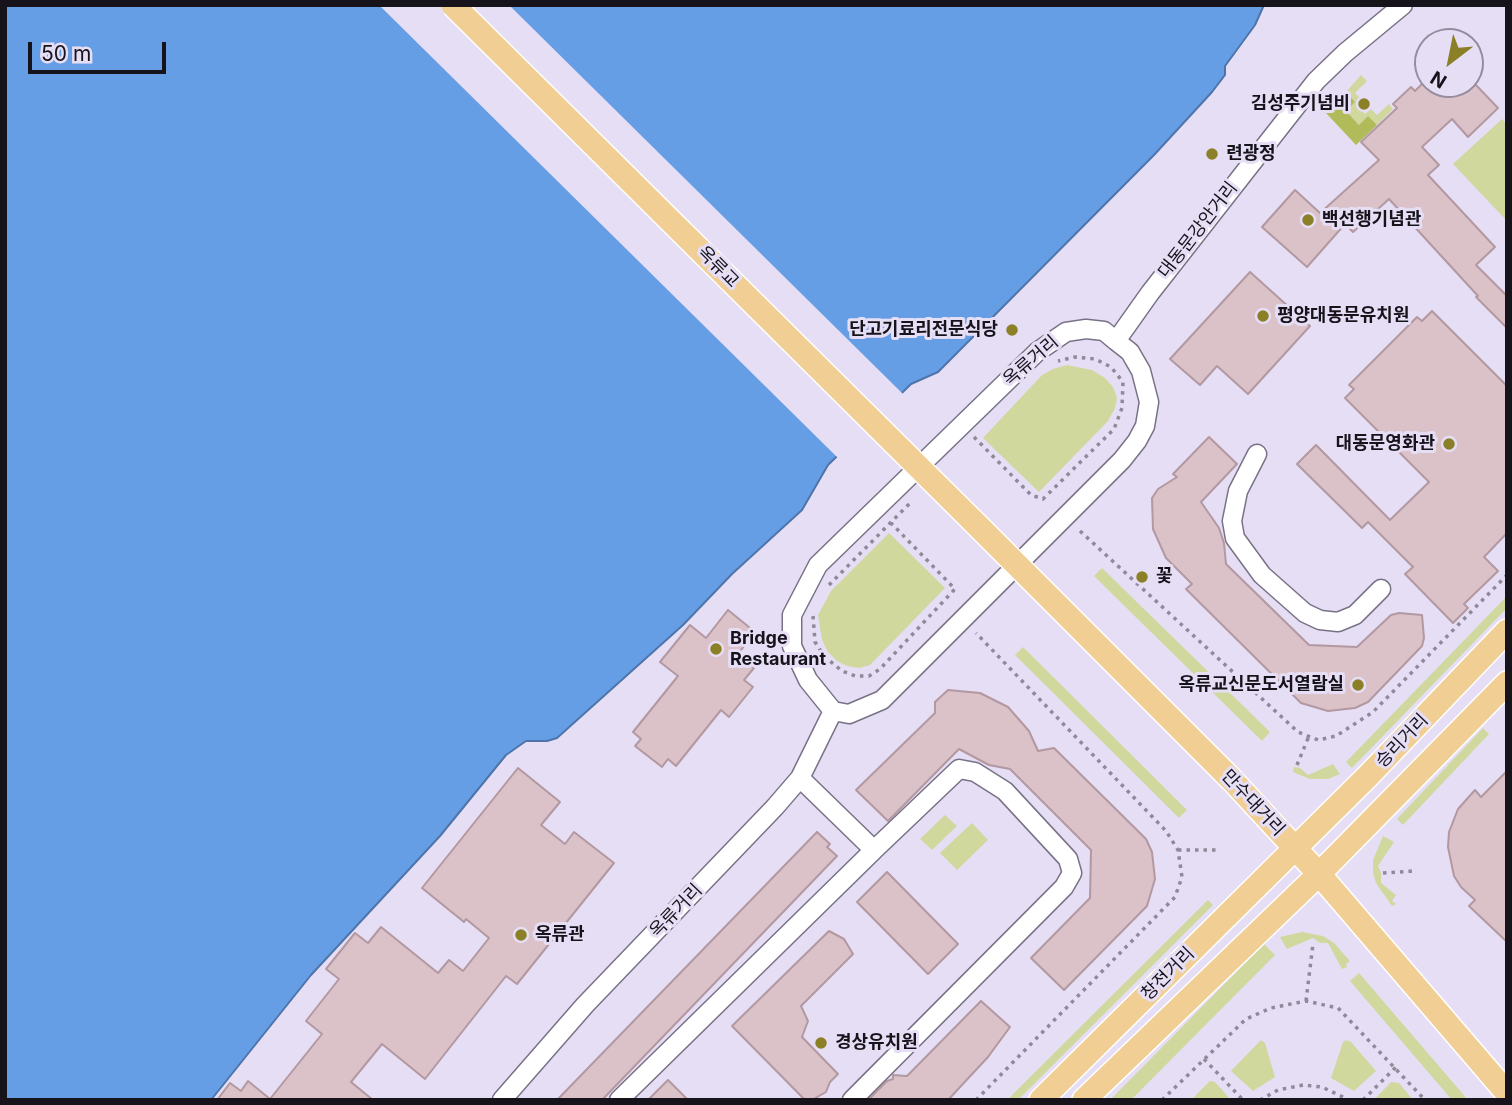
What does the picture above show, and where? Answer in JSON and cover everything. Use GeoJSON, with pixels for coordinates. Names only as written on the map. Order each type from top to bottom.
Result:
{"type":"FeatureCollection","features":[{"type":"Feature","properties":{"kind":"main road","name":"옥류교"},"geometry":{"type":"LineString","coordinates":[[453,5],[982,530]]}},
{"type":"Feature","properties":{"kind":"main road","name":"만수대거리"},"geometry":{"type":"LineString","coordinates":[[982,530],[1232,780],[1319,874],[1507,1093]]}},
{"type":"Feature","properties":{"kind":"main road","name":"승리거리"},"geometry":{"type":"LineString","coordinates":[[1295,848],[1507,631]]}},
{"type":"Feature","properties":{"kind":"main road","name":"승리거리"},"geometry":{"type":"LineString","coordinates":[[1319,874],[1507,683]]}},
{"type":"Feature","properties":{"kind":"main road","name":"창전거리"},"geometry":{"type":"LineString","coordinates":[[1041,1100],[1295,848]]}},
{"type":"Feature","properties":{"kind":"main road","name":"창전거리"},"geometry":{"type":"LineString","coordinates":[[1084,1100],[1319,874]]}},
{"type":"Feature","properties":{"kind":"street","name":"대동문강안거리"},"geometry":{"type":"LineString","coordinates":[[1116,341],[1150,293],[1316,81],[1403,5]]}},
{"type":"Feature","properties":{"kind":"street","name":"옥류거리"},"geometry":{"type":"LineString","coordinates":[[1086,329],[1104,331],[1130,352],[1141,371],[1149,402],[1145,426],[1122,460],[1017,565],[882,700],[849,714],[833,711],[808,680],[792,646],[792,615],[818,565],[1037,352],[1066,332],[1086,329]]}},
{"type":"Feature","properties":{"kind":"street"},"geometry":{"type":"LineString","coordinates":[[1257,454],[1238,491],[1232,521],[1235,538],[1262,575],[1305,613],[1321,620],[1338,622],[1355,615],[1381,589]]}},
{"type":"Feature","properties":{"kind":"street","name":"옥류거리"},"geometry":{"type":"LineString","coordinates":[[502,1100],[585,1005],[800,778],[833,711]]}},
{"type":"Feature","properties":{"kind":"street"},"geometry":{"type":"LineString","coordinates":[[619,1100],[959,769],[975,772],[1005,791],[1068,859],[1072,873],[1059,892],[852,1100]]}},
{"type":"Feature","properties":{"kind":"street"},"geometry":{"type":"LineString","coordinates":[[800,778],[874,850]]}},
{"type":"Feature","properties":{"kind":"path"},"geometry":{"type":"LineString","coordinates":[[974,437],[1031,495],[1042,499]]}},
{"type":"Feature","properties":{"kind":"path"},"geometry":{"type":"LineString","coordinates":[[891,523],[955,589],[943,601]]}},
{"type":"Feature","properties":{"kind":"path"},"geometry":{"type":"LineString","coordinates":[[1080,531],[1298,732],[1318,740],[1336,736],[1373,712],[1507,575]]}},
{"type":"Feature","properties":{"kind":"path"},"geometry":{"type":"LineString","coordinates":[[1297,765],[1309,736]]}},
{"type":"Feature","properties":{"kind":"path"},"geometry":{"type":"LineString","coordinates":[[1178,850],[1217,850]]}},
{"type":"Feature","properties":{"kind":"path"},"geometry":{"type":"LineString","coordinates":[[1382,873],[1414,871]]}},
{"type":"Feature","properties":{"kind":"path"},"geometry":{"type":"LineString","coordinates":[[1306,1001],[1313,944]]}},
{"type":"Feature","properties":{"kind":"path"},"geometry":{"type":"LineString","coordinates":[[1162,1100],[1246,1019],[1271,1008],[1306,1001],[1338,1008],[1425,1100]]}},
{"type":"Feature","properties":{"kind":"path"},"geometry":{"type":"LineString","coordinates":[[1204,1059],[1243,1100]]}},
{"type":"Feature","properties":{"kind":"path"},"geometry":{"type":"LineString","coordinates":[[1363,1100],[1396,1068]]}},
{"type":"Feature","properties":{"kind":"path"},"geometry":{"type":"LineString","coordinates":[[1260,1100],[1278,1090],[1303,1085],[1328,1089],[1349,1100]]}},
{"type":"Feature","properties":{"kind":"green space"},"geometry":{"type":"Polygon","coordinates":[[[1361,75],[1367,81],[1355,93],[1362,100],[1357,105],[1365,114],[1371,109],[1377,115],[1389,104],[1393,109],[1377,125],[1368,117],[1359,125],[1345,110],[1355,102],[1346,92],[1361,75]]]}},
{"type":"Feature","properties":{"kind":"green space"},"geometry":{"type":"Polygon","coordinates":[[[1346,92],[1355,102],[1346,111],[1359,125],[1368,116],[1377,125],[1356,145],[1326,113],[1346,92]]]}},
{"type":"Feature","properties":{"kind":"green space"},"geometry":{"type":"Polygon","coordinates":[[[1502,119],[1507,125],[1507,221],[1453,164],[1502,119]]]}},
{"type":"Feature","properties":{"kind":"green space"},"geometry":{"type":"Polygon","coordinates":[[[1067,365],[1092,370],[1105,378],[1113,387],[1117,398],[1115,408],[1108,421],[1039,492],[983,438],[1042,375],[1067,365]]]}},
{"type":"Feature","properties":{"kind":"green space"},"geometry":{"type":"Polygon","coordinates":[[[889,533],[945,588],[870,665],[859,668],[847,666],[828,652],[822,640],[818,615],[831,591],[889,533]]]}},
{"type":"Feature","properties":{"kind":"green space"},"geometry":{"type":"Polygon","coordinates":[[[1102,568],[1270,732],[1262,741],[1094,576],[1102,568]]]}},
{"type":"Feature","properties":{"kind":"green space"},"geometry":{"type":"Polygon","coordinates":[[[1507,596],[1507,608],[1352,768],[1346,762],[1507,596]]]}},
{"type":"Feature","properties":{"kind":"green space"},"geometry":{"type":"Polygon","coordinates":[[[1023,647],[1187,810],[1179,818],[1015,655],[1023,647]]]}},
{"type":"Feature","properties":{"kind":"green space"},"geometry":{"type":"Polygon","coordinates":[[[1483,728],[1489,734],[1403,825],[1397,819],[1483,728]]]}},
{"type":"Feature","properties":{"kind":"green space"},"geometry":{"type":"Polygon","coordinates":[[[1333,764],[1340,774],[1328,779],[1310,779],[1293,772],[1294,767],[1300,768],[1308,775],[1333,764]]]}},
{"type":"Feature","properties":{"kind":"green space"},"geometry":{"type":"Polygon","coordinates":[[[945,815],[957,826],[932,850],[920,839],[945,815]]]}},
{"type":"Feature","properties":{"kind":"green space"},"geometry":{"type":"Polygon","coordinates":[[[972,823],[988,840],[957,870],[940,853],[972,823]]]}},
{"type":"Feature","properties":{"kind":"green space"},"geometry":{"type":"Polygon","coordinates":[[[1383,836],[1394,842],[1378,866],[1381,883],[1396,895],[1392,901],[1396,904],[1392,906],[1376,883],[1373,873],[1373,860],[1383,836]]]}},
{"type":"Feature","properties":{"kind":"green space"},"geometry":{"type":"Polygon","coordinates":[[[1208,900],[1213,905],[1018,1100],[1007,1100],[1208,900]]]}},
{"type":"Feature","properties":{"kind":"green space"},"geometry":{"type":"Polygon","coordinates":[[[1302,932],[1323,936],[1334,943],[1350,961],[1346,964],[1347,967],[1342,969],[1328,943],[1320,943],[1313,938],[1287,949],[1280,937],[1302,932]]]}},
{"type":"Feature","properties":{"kind":"green space"},"geometry":{"type":"Polygon","coordinates":[[[1264,944],[1275,955],[1131,1100],[1110,1100],[1264,944]]]}},
{"type":"Feature","properties":{"kind":"green space"},"geometry":{"type":"Polygon","coordinates":[[[1359,973],[1468,1100],[1452,1100],[1350,981],[1359,973]]]}},
{"type":"Feature","properties":{"kind":"green space"},"geometry":{"type":"Polygon","coordinates":[[[1261,1040],[1265,1043],[1275,1077],[1253,1091],[1231,1071],[1261,1040]]]}},
{"type":"Feature","properties":{"kind":"green space"},"geometry":{"type":"Polygon","coordinates":[[[1346,1040],[1351,1042],[1376,1071],[1354,1091],[1331,1078],[1346,1040]]]}},
{"type":"Feature","properties":{"kind":"green space"},"geometry":{"type":"Polygon","coordinates":[[[1210,1081],[1215,1082],[1231,1100],[1191,1100],[1210,1081]]]}},
{"type":"Feature","properties":{"kind":"green space"},"geometry":{"type":"Polygon","coordinates":[[[1391,1082],[1399,1083],[1413,1100],[1374,1100],[1391,1082]]]}},
{"type":"Feature","properties":{"kind":"water"},"geometry":{"type":"Polygon","coordinates":[[[5,5],[1264,5],[1255,25],[1225,66],[1225,75],[1212,92],[1154,155],[938,372],[911,384],[828,465],[802,510],[732,574],[683,625],[557,738],[526,741],[506,755],[440,836],[311,975],[211,1100],[5,1100],[5,5]]]}},
{"type":"Feature","properties":{"kind":"pier"},"geometry":{"type":"Polygon","coordinates":[[[379,5],[509,5],[904,395],[839,459],[379,5]]]}},
{"type":"Feature","properties":{"kind":"building"},"geometry":{"type":"Polygon","coordinates":[[[1411,87],[1414,90],[1414,98],[1484,98],[1484,93],[1498,108],[1468,137],[1452,119],[1422,147],[1439,165],[1428,175],[1495,247],[1476,265],[1507,296],[1507,328],[1389,199],[1353,232],[1345,224],[1307,267],[1262,227],[1295,190],[1320,213],[1379,160],[1361,142],[1397,108],[1393,104],[1411,87]]]}},
{"type":"Feature","properties":{"kind":"building"},"geometry":{"type":"Polygon","coordinates":[[[1250,272],[1310,326],[1248,394],[1217,366],[1200,385],[1170,359],[1250,272]]]}},
{"type":"Feature","properties":{"kind":"building","name":"대동문영화관"},"geometry":{"type":"Polygon","coordinates":[[[1432,311],[1507,386],[1507,533],[1484,557],[1498,571],[1464,604],[1468,608],[1453,623],[1405,574],[1413,567],[1368,522],[1362,528],[1297,464],[1316,445],[1390,520],[1429,482],[1345,398],[1354,389],[1349,385],[1417,317],[1422,321],[1432,311]]]}},
{"type":"Feature","properties":{"kind":"building"},"geometry":{"type":"Polygon","coordinates":[[[1209,437],[1237,464],[1201,502],[1219,528],[1226,564],[1309,645],[1357,647],[1391,615],[1422,615],[1422,646],[1368,702],[1355,708],[1328,711],[1301,703],[1186,589],[1192,584],[1166,558],[1153,529],[1152,498],[1158,489],[1177,477],[1173,474],[1209,437]]]}},
{"type":"Feature","properties":{"kind":"building"},"geometry":{"type":"Polygon","coordinates":[[[728,610],[755,632],[738,654],[754,668],[744,680],[753,687],[729,717],[721,710],[676,766],[668,759],[662,767],[635,746],[641,739],[633,732],[678,676],[660,662],[690,625],[706,638],[728,610]]]}},
{"type":"Feature","properties":{"kind":"building"},"geometry":{"type":"Polygon","coordinates":[[[948,690],[980,693],[1008,707],[1029,731],[1038,751],[1054,748],[1146,839],[1152,852],[1155,879],[1147,906],[1064,990],[1031,958],[1090,898],[1091,850],[1010,769],[989,765],[959,749],[888,821],[856,790],[935,713],[935,702],[948,690]]]}},
{"type":"Feature","properties":{"kind":"building","name":"옥류관"},"geometry":{"type":"Polygon","coordinates":[[[518,768],[560,802],[541,825],[565,844],[574,832],[614,863],[517,984],[506,976],[425,1079],[382,1044],[351,1082],[373,1100],[217,1100],[230,1083],[241,1091],[248,1081],[270,1099],[322,1034],[306,1021],[339,979],[326,969],[355,933],[368,943],[381,927],[438,973],[449,960],[463,971],[489,938],[466,919],[464,922],[422,888],[518,768]]]}},
{"type":"Feature","properties":{"kind":"building"},"geometry":{"type":"Polygon","coordinates":[[[1507,771],[1507,942],[1469,906],[1475,900],[1454,876],[1448,847],[1449,832],[1458,809],[1475,790],[1481,797],[1507,771]]]}},
{"type":"Feature","properties":{"kind":"building"},"geometry":{"type":"Polygon","coordinates":[[[817,832],[830,844],[827,847],[837,856],[602,1100],[557,1100],[817,832]]]}},
{"type":"Feature","properties":{"kind":"building"},"geometry":{"type":"Polygon","coordinates":[[[887,872],[958,944],[928,974],[857,902],[887,872]]]}},
{"type":"Feature","properties":{"kind":"building"},"geometry":{"type":"Polygon","coordinates":[[[829,931],[844,939],[853,954],[801,1006],[808,1021],[802,1037],[838,1074],[830,1082],[826,1092],[812,1100],[805,1100],[732,1026],[829,931]]]}},
{"type":"Feature","properties":{"kind":"building"},"geometry":{"type":"Polygon","coordinates":[[[981,1001],[1010,1027],[988,1057],[948,1100],[868,1100],[887,1081],[893,1079],[893,1075],[907,1076],[981,1001]]]}},
{"type":"Feature","properties":{"kind":"building"},"geometry":{"type":"Polygon","coordinates":[[[668,1080],[688,1100],[648,1100],[668,1080]]]}},
{"type":"Feature","properties":{"kind":"place","name":"김성주기념비"},"geometry":{"type":"Point","coordinates":[1364,104]}},
{"type":"Feature","properties":{"kind":"place","name":"련광정"},"geometry":{"type":"Point","coordinates":[1212,154]}},
{"type":"Feature","properties":{"kind":"place","name":"백선행기념관"},"geometry":{"type":"Point","coordinates":[1308,220]}},
{"type":"Feature","properties":{"kind":"place","name":"평양대동문유치원"},"geometry":{"type":"Point","coordinates":[1263,316]}},
{"type":"Feature","properties":{"kind":"place","name":"단고기료리전문식당"},"geometry":{"type":"Point","coordinates":[1012,330]}},
{"type":"Feature","properties":{"kind":"place","name":"대동문영화관"},"geometry":{"type":"Point","coordinates":[1449,444]}},
{"type":"Feature","properties":{"kind":"place","name":"꽃"},"geometry":{"type":"Point","coordinates":[1142,577]}},
{"type":"Feature","properties":{"kind":"place","name":"Bridge Restaurant"},"geometry":{"type":"Point","coordinates":[716,649]}},
{"type":"Feature","properties":{"kind":"place","name":"옥류교신문도서열람실"},"geometry":{"type":"Point","coordinates":[1358,685]}},
{"type":"Feature","properties":{"kind":"place","name":"옥류관"},"geometry":{"type":"Point","coordinates":[521,935]}},
{"type":"Feature","properties":{"kind":"place","name":"경상유치원"},"geometry":{"type":"Point","coordinates":[821,1043]}}]}
